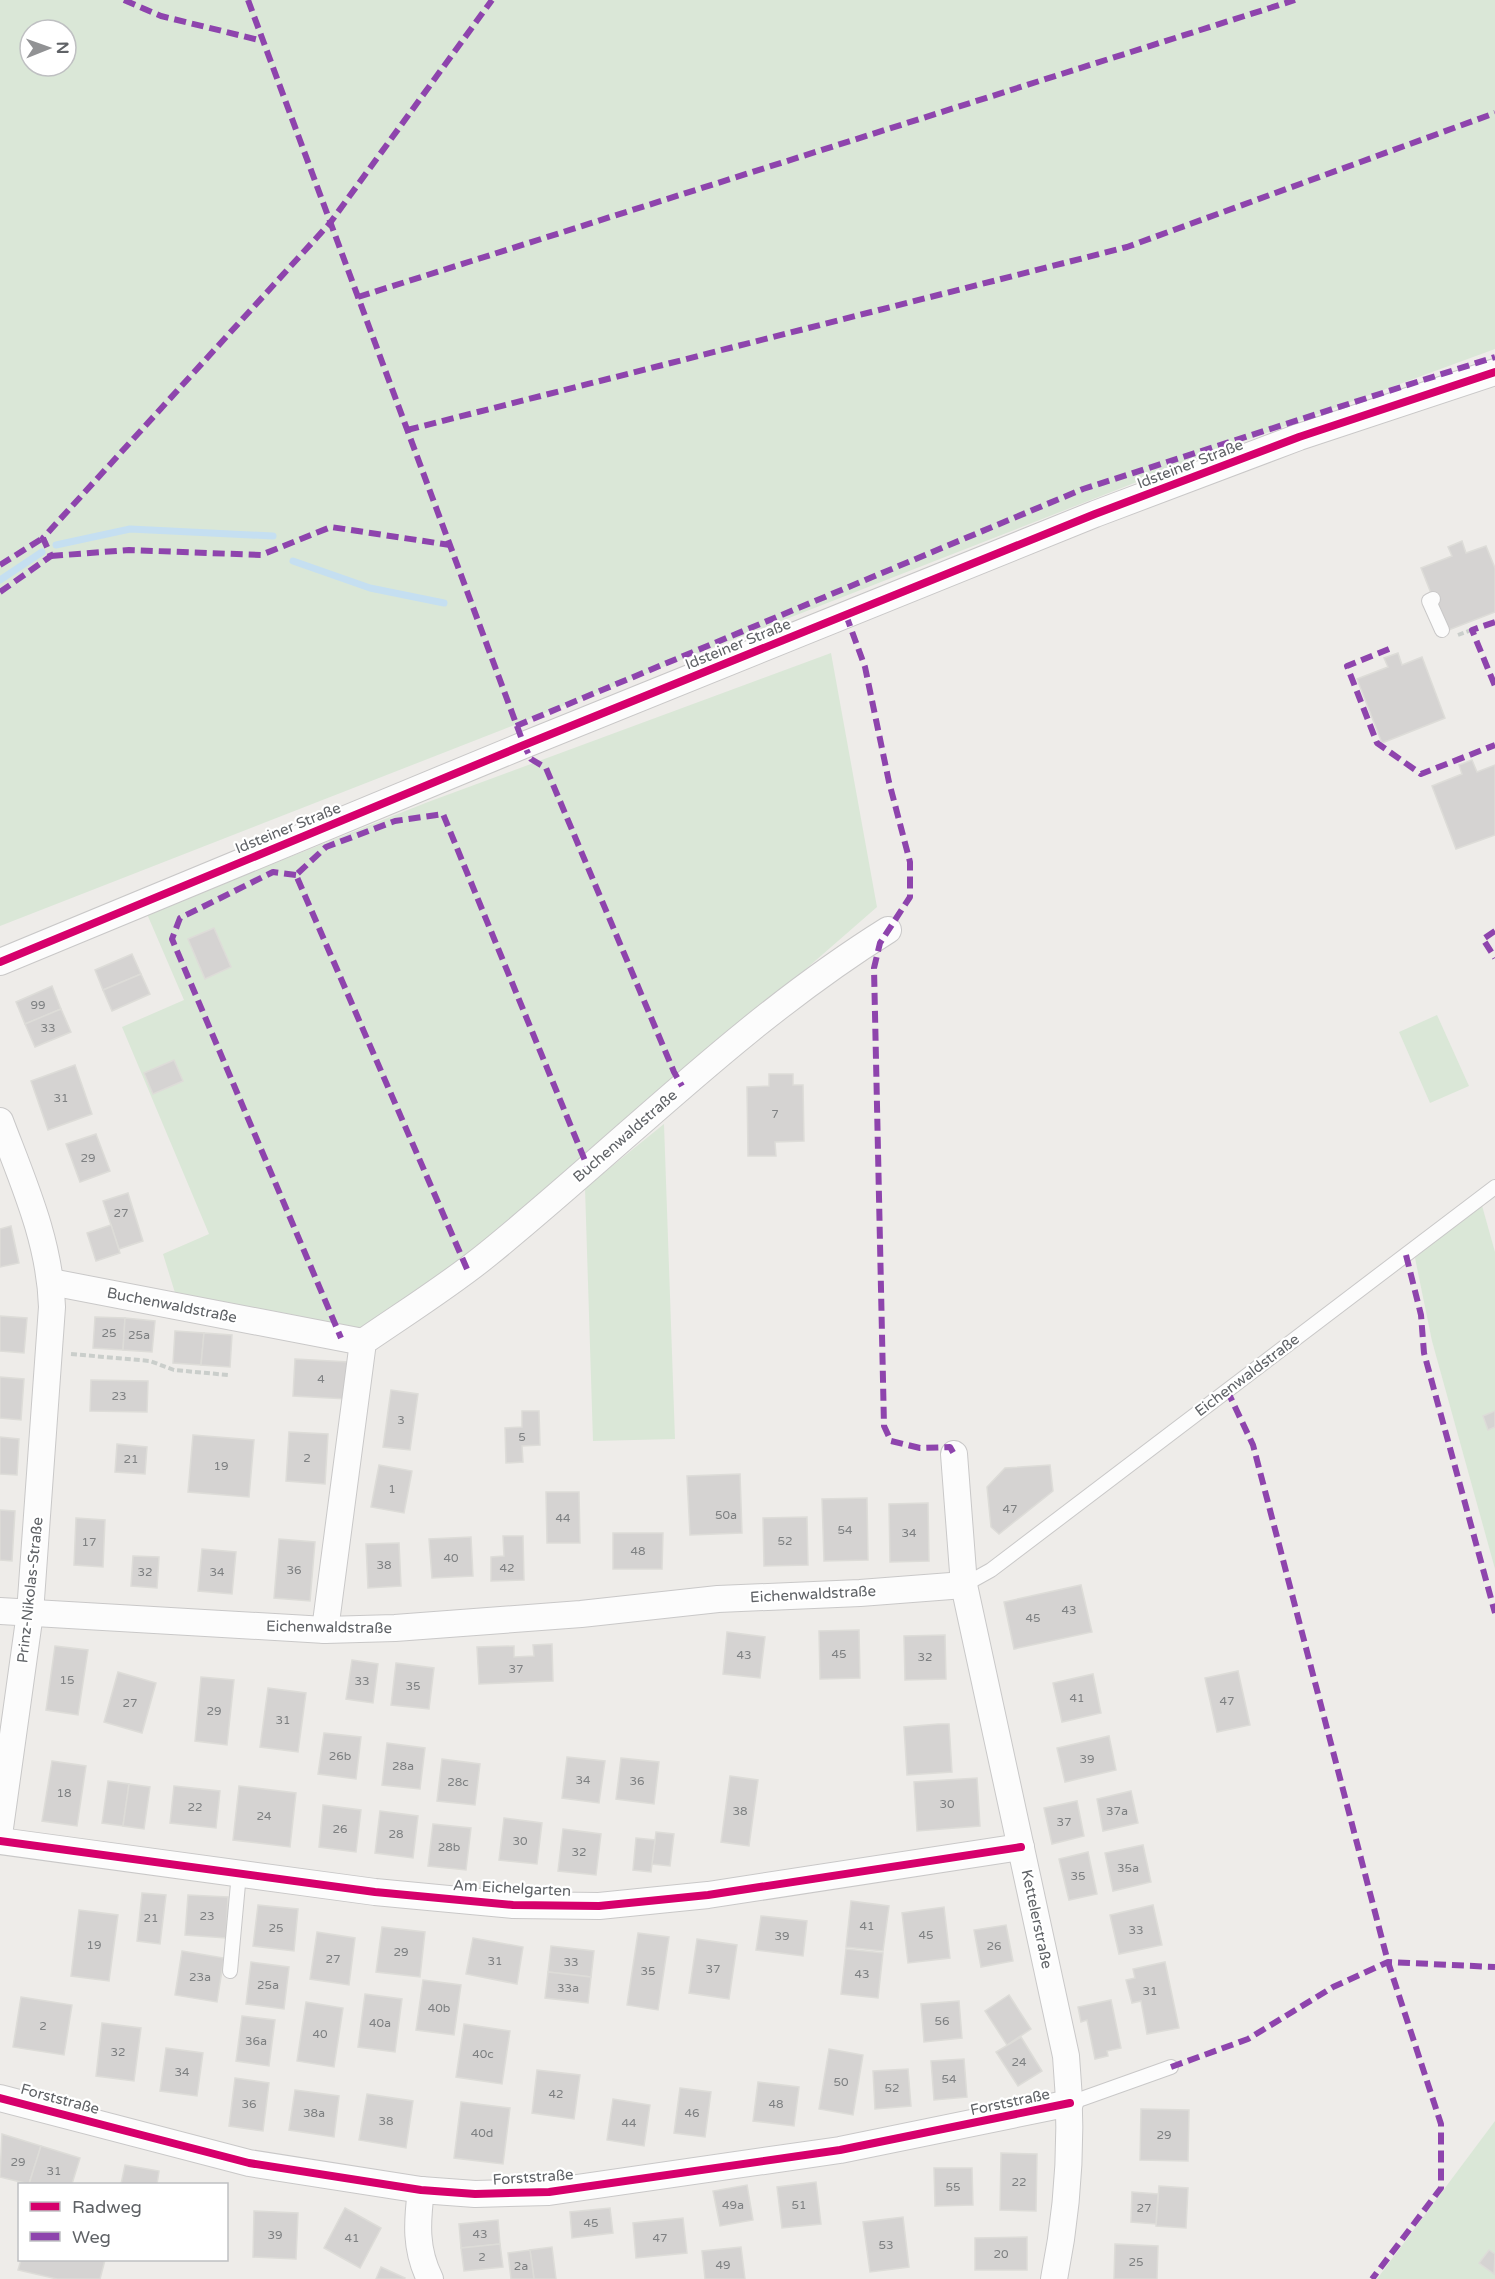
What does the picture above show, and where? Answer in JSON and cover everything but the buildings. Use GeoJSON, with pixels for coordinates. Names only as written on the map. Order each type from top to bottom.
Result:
{"type":"FeatureCollection","features":[{"type":"Feature","properties":{"kind":"street","name":"Idsteiner Straße"},"geometry":{"type":"LineString","coordinates":[[0,962],[1095,514],[1299,437],[1495,372]]}},
{"type":"Feature","properties":{"kind":"street","name":"Buchenwaldstraße"},"geometry":{"type":"LineString","coordinates":[[51,1282],[363,1342],[488,1254],[682,1086],[809,983],[888,930]]}},
{"type":"Feature","properties":{"kind":"street","name":"Prinz-Nikolas-Straße"},"geometry":{"type":"LineString","coordinates":[[0,1121],[37,1220],[51,1282],[50,1352],[30,1613],[0,1828]]}},
{"type":"Feature","properties":{"kind":"street"},"geometry":{"type":"LineString","coordinates":[[325,1630],[363,1342]]}},
{"type":"Feature","properties":{"kind":"street","name":"Kettelerstraße"},"geometry":{"type":"LineString","coordinates":[[954,1454],[964,1585],[1066,2056],[1070,2103],[1070,2157],[1063,2235],[1054,2279]]}},
{"type":"Feature","properties":{"kind":"street","name":"Eichenwaldstraße"},"geometry":{"type":"LineString","coordinates":[[0,1611],[325,1630],[395,1628],[581,1614],[718,1599],[860,1593],[964,1585]]}},
{"type":"Feature","properties":{"kind":"street","name":"Am Eichelgarten"},"geometry":{"type":"LineString","coordinates":[[0,1841],[375,1892],[513,1905],[599,1906],[708,1895],[1021,1847]]}},
{"type":"Feature","properties":{"kind":"street","name":"Forststraße"},"geometry":{"type":"LineString","coordinates":[[0,2098],[249,2163],[422,2190],[475,2194],[549,2192],[840,2150],[1070,2103]]}},
{"type":"Feature","properties":{"kind":"street"},"geometry":{"type":"LineString","coordinates":[[422,2190],[417,2224],[419,2252],[430,2279]]}},
{"type":"Feature","properties":{"kind":"lane"},"geometry":{"type":"LineString","coordinates":[[1433,599],[1428,601],[1442,630]]}},
{"type":"Feature","properties":{"kind":"lane","name":"Eichenwaldstraße"},"geometry":{"type":"LineString","coordinates":[[964,1585],[991,1570],[1495,1187]]}},
{"type":"Feature","properties":{"kind":"lane"},"geometry":{"type":"LineString","coordinates":[[230,1971],[239,1873]]}},
{"type":"Feature","properties":{"kind":"lane"},"geometry":{"type":"LineString","coordinates":[[1070,2103],[1171,2067]]}},
{"type":"Feature","properties":{"kind":"path"},"geometry":{"type":"LineString","coordinates":[[50,1352],[150,1361],[174,1370],[228,1375]]}},
{"type":"Feature","properties":{"kind":"green space"},"geometry":{"type":"Polygon","coordinates":[[[0,0],[1495,0],[1495,349],[1206,455],[0,926],[0,0]]]}},
{"type":"Feature","properties":{"kind":"green space"},"geometry":{"type":"Polygon","coordinates":[[[831,653],[877,907],[480,1253],[358,1334],[176,1296],[163,1254],[209,1234],[122,1027],[184,1000],[147,914],[428,802],[831,653]]]}},
{"type":"Feature","properties":{"kind":"green space"},"geometry":{"type":"Polygon","coordinates":[[[1437,1015],[1469,1086],[1430,1103],[1399,1032],[1437,1015]]]}},
{"type":"Feature","properties":{"kind":"green space"},"geometry":{"type":"Polygon","coordinates":[[[664,1124],[675,1439],[593,1441],[585,1188],[664,1124]]]}},
{"type":"Feature","properties":{"kind":"green space"},"geometry":{"type":"Polygon","coordinates":[[[1481,1202],[1495,1252],[1495,1569],[1432,1341],[1415,1258],[1481,1202]]]}},
{"type":"Feature","properties":{"kind":"green space"},"geometry":{"type":"Polygon","coordinates":[[[1495,2121],[1495,2279],[1377,2279],[1495,2121]]]}},
{"type":"Feature","properties":{"kind":"waterway"},"geometry":{"type":"LineString","coordinates":[[56,545],[130,529],[273,536]]}},
{"type":"Feature","properties":{"kind":"waterway"},"geometry":{"type":"LineString","coordinates":[[0,580],[42,552]]}},
{"type":"Feature","properties":{"kind":"waterway"},"geometry":{"type":"LineString","coordinates":[[293,561],[370,588],[444,603]]}},
{"type":"Feature","properties":{"kind":"marked path"},"geometry":{"type":"LineString","coordinates":[[124,0],[161,16],[263,41]]}},
{"type":"Feature","properties":{"kind":"marked path"},"geometry":{"type":"LineString","coordinates":[[248,0],[524,745],[531,759],[546,768],[674,1072],[682,1086]]}},
{"type":"Feature","properties":{"kind":"marked path"},"geometry":{"type":"LineString","coordinates":[[0,592],[51,556],[43,538],[330,223],[492,0]]}},
{"type":"Feature","properties":{"kind":"marked path"},"geometry":{"type":"LineString","coordinates":[[358,297],[1295,0]]}},
{"type":"Feature","properties":{"kind":"marked path"},"geometry":{"type":"LineString","coordinates":[[407,430],[1127,247],[1495,113]]}},
{"type":"Feature","properties":{"kind":"marked path"},"geometry":{"type":"LineString","coordinates":[[516,726],[1083,489],[1495,357]]}},
{"type":"Feature","properties":{"kind":"marked path"},"geometry":{"type":"LineString","coordinates":[[51,556],[129,550],[261,555],[331,527],[450,545]]}},
{"type":"Feature","properties":{"kind":"marked path"},"geometry":{"type":"LineString","coordinates":[[0,565],[43,538]]}},
{"type":"Feature","properties":{"kind":"marked path"},"geometry":{"type":"LineString","coordinates":[[846,615],[865,667],[889,782],[910,862],[910,897],[880,943],[874,968],[884,1426],[891,1441],[920,1448],[950,1447],[954,1454]]}},
{"type":"Feature","properties":{"kind":"marked path"},"geometry":{"type":"LineString","coordinates":[[1495,622],[1472,630],[1495,686]]}},
{"type":"Feature","properties":{"kind":"marked path"},"geometry":{"type":"LineString","coordinates":[[1389,649],[1347,666],[1377,743],[1421,774],[1495,745]]}},
{"type":"Feature","properties":{"kind":"marked path"},"geometry":{"type":"LineString","coordinates":[[467,1269],[296,875],[326,847],[395,821],[443,814],[588,1168]]}},
{"type":"Feature","properties":{"kind":"marked path"},"geometry":{"type":"LineString","coordinates":[[296,875],[273,872],[180,918],[172,939],[341,1338]]}},
{"type":"Feature","properties":{"kind":"marked path"},"geometry":{"type":"LineString","coordinates":[[1495,931],[1483,939],[1495,958]]}},
{"type":"Feature","properties":{"kind":"marked path"},"geometry":{"type":"LineString","coordinates":[[1406,1255],[1421,1315],[1424,1353],[1495,1613]]}},
{"type":"Feature","properties":{"kind":"marked path"},"geometry":{"type":"LineString","coordinates":[[1227,1390],[1253,1445],[1388,1962],[1441,2124],[1441,2188],[1372,2279]]}},
{"type":"Feature","properties":{"kind":"marked path"},"geometry":{"type":"LineString","coordinates":[[1171,2067],[1248,2039],[1333,1987],[1388,1962],[1495,1967]]}},
{"type":"Feature","properties":{"kind":"cycle path"},"geometry":{"type":"LineString","coordinates":[[0,962],[524,745],[1095,514],[1299,437],[1495,372]]}},
{"type":"Feature","properties":{"kind":"cycle path"},"geometry":{"type":"LineString","coordinates":[[0,1841],[375,1892],[513,1905],[599,1906],[708,1895],[1021,1847]]}},
{"type":"Feature","properties":{"kind":"cycle path"},"geometry":{"type":"LineString","coordinates":[[0,2098],[249,2163],[421,2190],[475,2194],[549,2192],[840,2150],[1070,2103]]}}]}
